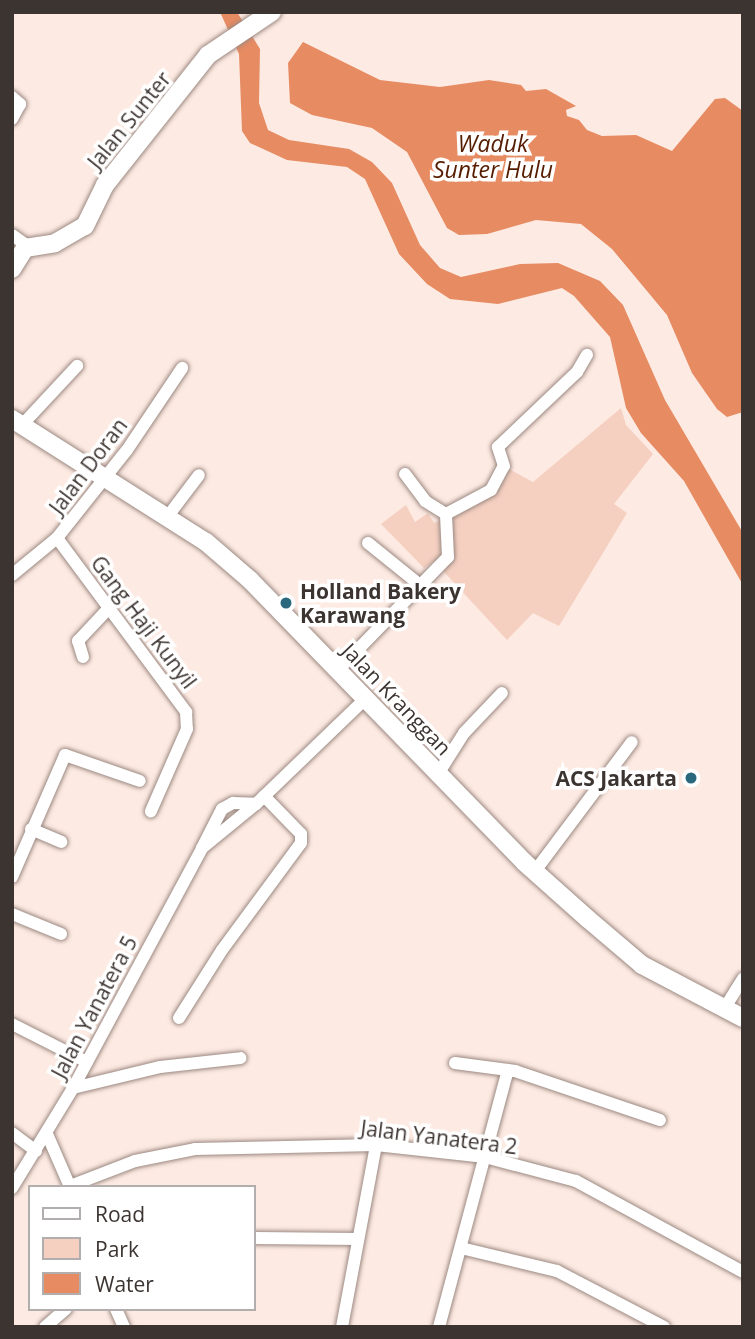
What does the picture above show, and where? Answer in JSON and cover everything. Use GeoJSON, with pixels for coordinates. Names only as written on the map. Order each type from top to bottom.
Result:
{"type":"FeatureCollection","features":[{"type":"Feature","properties":{"kind":"main road","name":"Jalan Sunter"},"geometry":{"type":"LineString","coordinates":[[28,246],[55,243],[85,226],[105,185],[221,43],[272,12]]}},
{"type":"Feature","properties":{"kind":"main road"},"geometry":{"type":"LineString","coordinates":[[12,269],[28,246]]}},
{"type":"Feature","properties":{"kind":"main road","name":"Jalan Kranggan"},"geometry":{"type":"LineString","coordinates":[[17,422],[168,516],[250,580],[535,871],[642,965],[743,1018]]}},
{"type":"Feature","properties":{"kind":"street"},"geometry":{"type":"LineString","coordinates":[[12,97],[20,104],[12,119]]}},
{"type":"Feature","properties":{"kind":"street"},"geometry":{"type":"LineString","coordinates":[[12,235],[28,246]]}},
{"type":"Feature","properties":{"kind":"street"},"geometry":{"type":"LineString","coordinates":[[446,514],[491,490],[504,466],[498,447],[577,372],[587,355]]}},
{"type":"Feature","properties":{"kind":"street"},"geometry":{"type":"LineString","coordinates":[[17,422],[77,366]]}},
{"type":"Feature","properties":{"kind":"street","name":"Jalan Doran"},"geometry":{"type":"LineString","coordinates":[[12,575],[57,538],[106,477],[182,368]]}},
{"type":"Feature","properties":{"kind":"street"},"geometry":{"type":"LineString","coordinates":[[405,474],[425,501],[446,514]]}},
{"type":"Feature","properties":{"kind":"street"},"geometry":{"type":"LineString","coordinates":[[168,516],[199,475]]}},
{"type":"Feature","properties":{"kind":"street"},"geometry":{"type":"LineString","coordinates":[[338,670],[450,553],[446,514]]}},
{"type":"Feature","properties":{"kind":"street","name":"Gang Haji Kunyil"},"geometry":{"type":"LineString","coordinates":[[57,538],[186,712],[187,729],[151,811]]}},
{"type":"Feature","properties":{"kind":"street"},"geometry":{"type":"LineString","coordinates":[[368,543],[420,584]]}},
{"type":"Feature","properties":{"kind":"street"},"geometry":{"type":"LineString","coordinates":[[83,657],[78,641],[109,608]]}},
{"type":"Feature","properties":{"kind":"street"},"geometry":{"type":"LineString","coordinates":[[439,774],[464,733],[502,692]]}},
{"type":"Feature","properties":{"kind":"street"},"geometry":{"type":"LineString","coordinates":[[180,1018],[222,950],[301,843],[301,834],[260,800],[365,699]]}},
{"type":"Feature","properties":{"kind":"street"},"geometry":{"type":"LineString","coordinates":[[535,871],[632,742]]}},
{"type":"Feature","properties":{"kind":"street"},"geometry":{"type":"LineString","coordinates":[[12,877],[65,755],[140,781]]}},
{"type":"Feature","properties":{"kind":"street","name":"Jalan Yanatera 5"},"geometry":{"type":"LineString","coordinates":[[12,1188],[73,1088],[222,809],[233,803],[260,800]]}},
{"type":"Feature","properties":{"kind":"street"},"geometry":{"type":"LineString","coordinates":[[31,830],[61,842]]}},
{"type":"Feature","properties":{"kind":"street"},"geometry":{"type":"LineString","coordinates":[[12,914],[61,934]]}},
{"type":"Feature","properties":{"kind":"street"},"geometry":{"type":"LineString","coordinates":[[724,1009],[743,978]]}},
{"type":"Feature","properties":{"kind":"street"},"geometry":{"type":"LineString","coordinates":[[12,1024],[87,1062]]}},
{"type":"Feature","properties":{"kind":"street"},"geometry":{"type":"LineString","coordinates":[[73,1088],[160,1068],[241,1058]]}},
{"type":"Feature","properties":{"kind":"street"},"geometry":{"type":"LineString","coordinates":[[455,1063],[508,1070],[660,1120]]}},
{"type":"Feature","properties":{"kind":"street"},"geometry":{"type":"LineString","coordinates":[[439,1327],[508,1070]]}},
{"type":"Feature","properties":{"kind":"street"},"geometry":{"type":"LineString","coordinates":[[12,1133],[36,1151]]}},
{"type":"Feature","properties":{"kind":"street"},"geometry":{"type":"LineString","coordinates":[[47,1133],[69,1185]]}},
{"type":"Feature","properties":{"kind":"street"},"geometry":{"type":"LineString","coordinates":[[342,1327],[376,1145]]}},
{"type":"Feature","properties":{"kind":"street","name":"Jalan Yanatera 2"},"geometry":{"type":"LineString","coordinates":[[75,1185],[135,1161],[195,1149],[376,1145],[485,1157],[576,1181],[743,1272]]}},
{"type":"Feature","properties":{"kind":"street"},"geometry":{"type":"LineString","coordinates":[[256,1238],[358,1239]]}},
{"type":"Feature","properties":{"kind":"street"},"geometry":{"type":"LineString","coordinates":[[461,1248],[557,1271],[664,1327]]}},
{"type":"Feature","properties":{"kind":"street"},"geometry":{"type":"LineString","coordinates":[[45,1327],[64,1311]]}},
{"type":"Feature","properties":{"kind":"street"},"geometry":{"type":"LineString","coordinates":[[117,1311],[124,1327]]}},
{"type":"Feature","properties":{"kind":"green space"},"geometry":{"type":"Polygon","coordinates":[[[621,408],[626,425],[653,454],[614,504],[627,513],[559,626],[533,613],[507,640],[434,561],[424,568],[381,524],[406,505],[415,522],[428,513],[434,523],[469,508],[493,493],[509,469],[533,482],[621,408]]]}},
{"type":"Feature","properties":{"kind":"water"},"geometry":{"type":"Polygon","coordinates":[[[220,12],[237,12],[260,49],[259,103],[268,130],[289,140],[349,149],[372,162],[392,183],[420,245],[440,268],[461,277],[520,264],[558,263],[600,281],[623,305],[665,400],[743,533],[743,585],[684,481],[641,433],[626,408],[610,337],[574,296],[562,288],[498,304],[450,299],[427,284],[399,254],[365,179],[347,167],[287,160],[250,143],[242,131],[239,54],[220,12]]]}},
{"type":"Feature","properties":{"kind":"water","name":"Waduk Sunter Hulu"},"geometry":{"type":"Polygon","coordinates":[[[303,42],[380,80],[440,87],[489,80],[521,85],[526,91],[546,89],[576,106],[566,110],[567,116],[579,120],[587,130],[602,136],[636,135],[672,151],[715,99],[725,98],[743,111],[743,412],[727,417],[717,409],[692,373],[667,315],[612,249],[581,224],[536,220],[487,234],[459,235],[447,228],[407,152],[372,128],[312,115],[290,103],[288,63],[303,42]]]}},
{"type":"Feature","properties":{"kind":"place","name":"Holland Bakery Karawang"},"geometry":{"type":"Point","coordinates":[286,603]}},
{"type":"Feature","properties":{"kind":"place","name":"ACS Jakarta"},"geometry":{"type":"Point","coordinates":[691,778]}}]}
